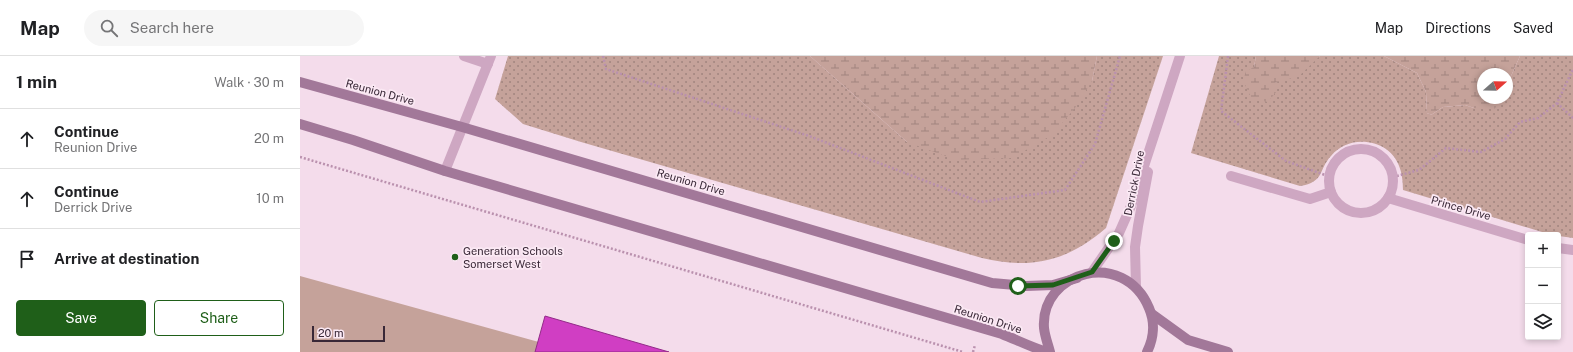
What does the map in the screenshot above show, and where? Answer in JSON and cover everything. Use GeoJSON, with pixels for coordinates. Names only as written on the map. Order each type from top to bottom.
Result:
{"type":"FeatureCollection","features":[{"type":"Feature","properties":{"kind":"street"},"geometry":{"type":"LineString","coordinates":[[445,171],[489,60],[464,56]]}},
{"type":"Feature","properties":{"kind":"street","name":"Derrick Drive"},"geometry":{"type":"LineString","coordinates":[[1092,272],[1124,224],[1156,132],[1180,56]]}},
{"type":"Feature","properties":{"kind":"street","name":"Reunion Drive"},"geometry":{"type":"LineString","coordinates":[[300,82],[462,127],[992,284],[1026,286],[1053,285],[1077,278]]}},
{"type":"Feature","properties":{"kind":"street","name":"Reunion Drive"},"geometry":{"type":"LineString","coordinates":[[300,124],[445,171],[1002,334],[1030,347],[1047,352]]}},
{"type":"Feature","properties":{"kind":"street","name":"Derrick Drive"},"geometry":{"type":"LineString","coordinates":[[1136,287],[1135,247],[1156,132]]}},
{"type":"Feature","properties":{"kind":"street"},"geometry":{"type":"LineString","coordinates":[[1363,148],[1376,152],[1386,161],[1393,177],[1392,188],[1388,198],[1380,206],[1370,212],[1359,213],[1348,210],[1338,203],[1331,192],[1329,177],[1331,168],[1338,157],[1349,150],[1363,148]]}},
{"type":"Feature","properties":{"kind":"street"},"geometry":{"type":"LineString","coordinates":[[1231,176],[1310,199],[1331,192]]}},
{"type":"Feature","properties":{"kind":"street","name":"Prince Drive"},"geometry":{"type":"LineString","coordinates":[[1388,198],[1525,239]]}},
{"type":"Feature","properties":{"kind":"street"},"geometry":{"type":"LineString","coordinates":[[1561,248],[1573,250]]}},
{"type":"Feature","properties":{"kind":"street"},"geometry":{"type":"LineString","coordinates":[[1050,352],[1044,327],[1045,314],[1050,302],[1057,291],[1066,283],[1092,272],[1104,272],[1127,280],[1136,287],[1146,300],[1152,314],[1153,332],[1146,352]]}},
{"type":"Feature","properties":{"kind":"street"},"geometry":{"type":"LineString","coordinates":[[1152,314],[1188,340],[1228,352]]}},
{"type":"Feature","properties":{"kind":"path"},"geometry":{"type":"LineString","coordinates":[[603,56],[606,69],[809,136],[980,202],[1065,190],[1095,144],[1120,56]]}},
{"type":"Feature","properties":{"kind":"path"},"geometry":{"type":"LineString","coordinates":[[1228,56],[1221,111],[1286,161],[1329,177]]}},
{"type":"Feature","properties":{"kind":"path"},"geometry":{"type":"LineString","coordinates":[[1393,177],[1419,170],[1446,148],[1481,152],[1506,139],[1520,122],[1538,118],[1556,103],[1573,69]]}},
{"type":"Feature","properties":{"kind":"path"},"geometry":{"type":"LineString","coordinates":[[1556,103],[1573,118]]}},
{"type":"Feature","properties":{"kind":"path"},"geometry":{"type":"LineString","coordinates":[[300,157],[963,352]]}},
{"type":"Feature","properties":{"kind":"green space"},"geometry":{"type":"Polygon","coordinates":[[[508,56],[810,56],[907,142],[1092,81],[1097,56],[1163,56],[1106,228],[1092,239],[1063,255],[1048,260],[1017,263],[1000,262],[982,258],[523,124],[495,99],[508,56]]]}},
{"type":"Feature","properties":{"kind":"green space"},"geometry":{"type":"Polygon","coordinates":[[[810,56],[1097,56],[1092,81],[1075,108],[1052,135],[1012,158],[956,160],[907,142],[810,56]]]}},
{"type":"Feature","properties":{"kind":"green space"},"geometry":{"type":"Polygon","coordinates":[[[1219,56],[1256,56],[1254,67],[1275,83],[1320,56],[1384,56],[1417,73],[1426,92],[1427,113],[1431,115],[1443,107],[1465,105],[1474,108],[1489,104],[1513,104],[1513,72],[1520,56],[1573,56],[1573,238],[1561,236],[1561,232],[1542,232],[1403,190],[1398,162],[1386,149],[1372,143],[1357,142],[1343,146],[1331,156],[1314,182],[1300,186],[1191,153],[1219,56]]]}},
{"type":"Feature","properties":{"kind":"green space"},"geometry":{"type":"Polygon","coordinates":[[[1256,56],[1320,56],[1299,76],[1275,83],[1277,91],[1268,102],[1252,99],[1243,81],[1246,71],[1254,67],[1256,56]]]}},
{"type":"Feature","properties":{"kind":"green space"},"geometry":{"type":"Polygon","coordinates":[[[1384,56],[1520,56],[1513,72],[1513,68],[1477,68],[1477,104],[1500,104],[1494,109],[1474,108],[1465,105],[1443,107],[1431,115],[1427,113],[1426,92],[1417,73],[1384,56]]]}},
{"type":"Feature","properties":{"kind":"green space"},"geometry":{"type":"Polygon","coordinates":[[[300,276],[546,344],[543,352],[300,352],[300,276]]]}},
{"type":"Feature","properties":{"kind":"building"},"geometry":{"type":"Polygon","coordinates":[[[545,316],[669,352],[535,352],[545,316]]]}},
{"type":"Feature","properties":{"kind":"place","name":"Generation Schools Somerset West"},"geometry":{"type":"Point","coordinates":[455,257]}},
{"type":"Feature","properties":{"kind":"route"},"geometry":{"type":"LineString","coordinates":[[1018,286],[1053,285],[1092,272],[1114,241]]}}]}
